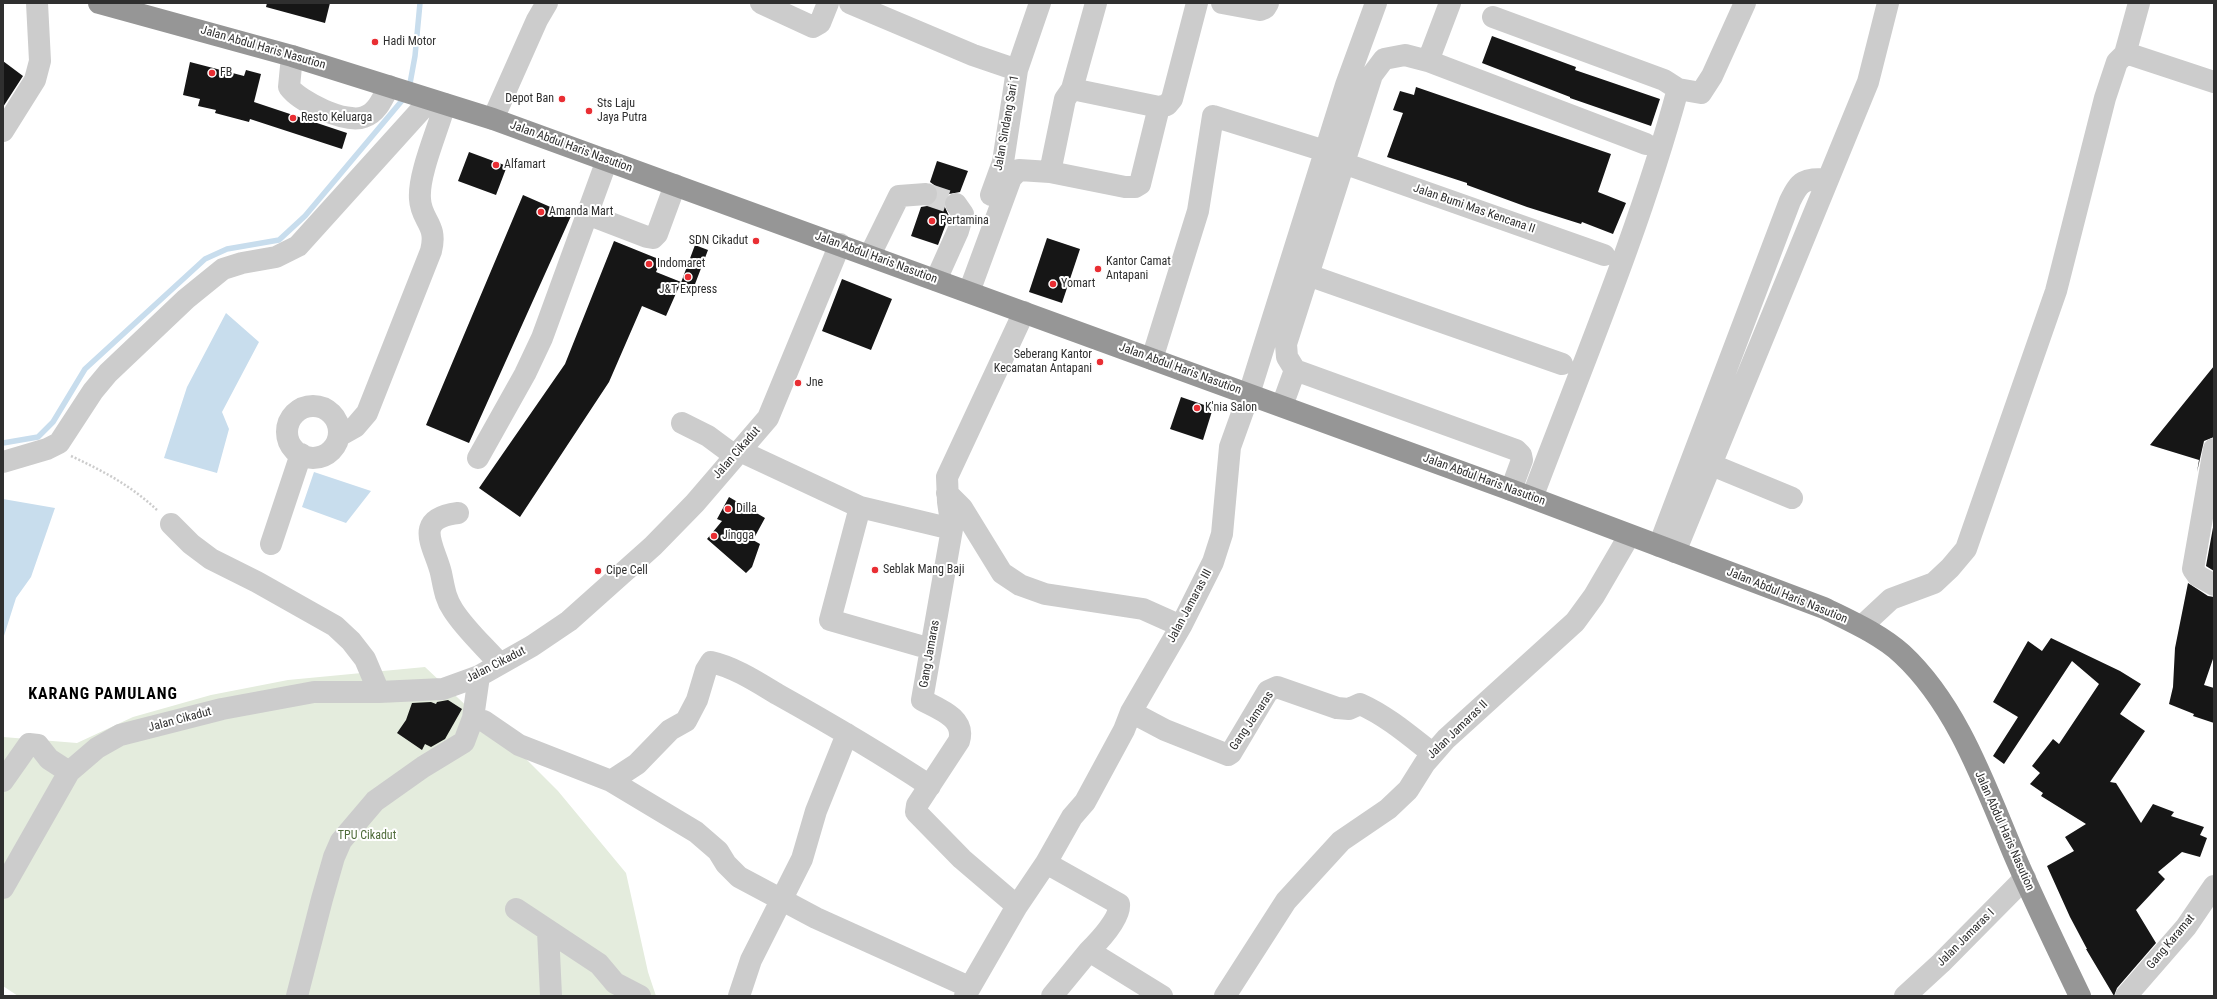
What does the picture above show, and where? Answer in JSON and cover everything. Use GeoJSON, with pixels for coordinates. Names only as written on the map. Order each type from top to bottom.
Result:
{"type":"FeatureCollection","features":[{"type":"Feature","properties":{"kind":"highway","name":"Jalan Abdul Haris Nasution"},"geometry":{"type":"LineString","coordinates":[[99,3],[136,8],[493,119],[840,244],[1511,490],[1629,536],[1824,608],[1862,626],[1901,653],[1920,673],[1941,702],[1975,763],[2025,878],[2080,996]]}},
{"type":"Feature","properties":{"kind":"street"},"geometry":{"type":"LineString","coordinates":[[3,131],[17,111],[37,74],[40,61],[38,3]]}},
{"type":"Feature","properties":{"kind":"street"},"geometry":{"type":"LineString","coordinates":[[493,119],[537,20],[547,3]]}},
{"type":"Feature","properties":{"kind":"street"},"geometry":{"type":"LineString","coordinates":[[761,3],[813,27],[820,23],[828,3]]}},
{"type":"Feature","properties":{"kind":"street"},"geometry":{"type":"LineString","coordinates":[[850,3],[973,55],[1017,70]]}},
{"type":"Feature","properties":{"kind":"street","name":"Jalan Sindang Sari 1"},"geometry":{"type":"LineString","coordinates":[[963,290],[1003,162],[1017,70],[1040,3]]}},
{"type":"Feature","properties":{"kind":"street"},"geometry":{"type":"LineString","coordinates":[[1050,172],[1065,98],[1072,89],[1096,3]]}},
{"type":"Feature","properties":{"kind":"street"},"geometry":{"type":"LineString","coordinates":[[1072,89],[1159,107],[1167,105],[1172,99],[1197,3]]}},
{"type":"Feature","properties":{"kind":"street"},"geometry":{"type":"LineString","coordinates":[[1222,3],[1260,10],[1265,8],[1268,3]]}},
{"type":"Feature","properties":{"kind":"street","name":"Jalan Jamaras III"},"geometry":{"type":"LineString","coordinates":[[1046,863],[1072,817],[1085,802],[1124,730],[1131,712],[1181,626],[1213,562],[1222,534],[1229,474],[1228,454],[1249,394],[1360,44],[1376,3]]}},
{"type":"Feature","properties":{"kind":"street"},"geometry":{"type":"LineString","coordinates":[[1428,61],[1450,3]]}},
{"type":"Feature","properties":{"kind":"street"},"geometry":{"type":"LineString","coordinates":[[1493,17],[1664,80],[1678,89],[1701,93],[1712,76],[1745,3]]}},
{"type":"Feature","properties":{"kind":"street"},"geometry":{"type":"LineString","coordinates":[[1667,549],[1712,465],[1827,179],[1868,82],[1888,3]]}},
{"type":"Feature","properties":{"kind":"street"},"geometry":{"type":"LineString","coordinates":[[1862,626],[1891,599],[1934,583],[1950,568],[1966,549],[2056,291],[2105,98],[2117,62],[2125,54],[2139,3]]}},
{"type":"Feature","properties":{"kind":"street"},"geometry":{"type":"LineString","coordinates":[[2125,54],[2214,82]]}},
{"type":"Feature","properties":{"kind":"street"},"geometry":{"type":"LineString","coordinates":[[1511,490],[1522,460],[1521,455],[1516,450],[1295,370],[1287,357],[1286,344],[1372,75],[1384,60],[1405,55],[1428,61],[1646,144]]}},
{"type":"Feature","properties":{"kind":"street"},"geometry":{"type":"LineString","coordinates":[[292,56],[289,87],[295,95],[307,103],[347,117],[358,119],[372,113],[391,87]]}},
{"type":"Feature","properties":{"kind":"street"},"geometry":{"type":"LineString","coordinates":[[1532,498],[1629,242],[1662,148],[1678,89]]}},
{"type":"Feature","properties":{"kind":"street"},"geometry":{"type":"LineString","coordinates":[[339,436],[355,427],[366,413],[434,239],[420,199],[432,100]]}},
{"type":"Feature","properties":{"kind":"street"},"geometry":{"type":"LineString","coordinates":[[3,462],[47,449],[58,443],[80,414],[93,391],[108,373],[186,299],[223,269],[242,262],[276,257],[298,246],[432,100]]}},
{"type":"Feature","properties":{"kind":"street"},"geometry":{"type":"LineString","coordinates":[[963,290],[1011,178],[1020,170],[1050,172],[1125,187],[1135,187],[1140,184],[1159,107]]}},
{"type":"Feature","properties":{"kind":"street"},"geometry":{"type":"LineString","coordinates":[[1152,359],[1198,211],[1213,116],[1326,151]]}},
{"type":"Feature","properties":{"kind":"street"},"geometry":{"type":"LineString","coordinates":[[478,458],[525,374],[542,338],[607,160]]}},
{"type":"Feature","properties":{"kind":"street","name":"Jalan Bumi Mas Kencana II"},"geometry":{"type":"LineString","coordinates":[[1343,163],[1604,255]]}},
{"type":"Feature","properties":{"kind":"street"},"geometry":{"type":"LineString","coordinates":[[1667,549],[1796,187],[1801,182],[1811,179],[1827,179]]}},
{"type":"Feature","properties":{"kind":"street"},"geometry":{"type":"LineString","coordinates":[[587,214],[646,237],[653,238],[657,234],[675,185]]}},
{"type":"Feature","properties":{"kind":"street"},"geometry":{"type":"LineString","coordinates":[[870,255],[900,196],[926,194]]}},
{"type":"Feature","properties":{"kind":"street"},"geometry":{"type":"LineString","coordinates":[[936,280],[960,225],[963,214],[956,204]]}},
{"type":"Feature","properties":{"kind":"street","name":"Jalan Cikadut"},"geometry":{"type":"LineString","coordinates":[[5,879],[69,772],[97,748],[120,735],[222,709],[281,696],[314,692],[379,692],[443,689],[479,676],[499,663],[532,646],[569,621],[618,580],[695,503],[768,418],[840,244]]}},
{"type":"Feature","properties":{"kind":"street"},"geometry":{"type":"LineString","coordinates":[[1308,275],[1562,364]]}},
{"type":"Feature","properties":{"kind":"street","name":"Gang Jamaras"},"geometry":{"type":"LineString","coordinates":[[1017,906],[962,859],[918,816],[916,812],[917,805],[959,741],[961,734],[956,722],[948,715],[922,700],[952,529],[947,477],[1024,312]]}},
{"type":"Feature","properties":{"kind":"street"},"geometry":{"type":"LineString","coordinates":[[1282,406],[1295,370]]}},
{"type":"Feature","properties":{"kind":"street"},"geometry":{"type":"LineString","coordinates":[[321,407],[329,411],[336,418],[339,427],[339,436],[336,444],[324,455],[309,457],[293,449],[287,431],[289,422],[294,414],[302,408],[321,407]]}},
{"type":"Feature","properties":{"kind":"street"},"geometry":{"type":"LineString","coordinates":[[682,423],[737,453],[860,507],[952,529]]}},
{"type":"Feature","properties":{"kind":"street"},"geometry":{"type":"LineString","coordinates":[[2214,449],[2193,569],[2198,576],[2214,585]]}},
{"type":"Feature","properties":{"kind":"street"},"geometry":{"type":"LineString","coordinates":[[271,544],[301,454]]}},
{"type":"Feature","properties":{"kind":"street"},"geometry":{"type":"LineString","coordinates":[[1712,465],[1792,498]]}},
{"type":"Feature","properties":{"kind":"street"},"geometry":{"type":"LineString","coordinates":[[948,493],[962,508],[1002,573],[1020,585],[1045,594],[1143,609],[1181,626]]}},
{"type":"Feature","properties":{"kind":"street"},"geometry":{"type":"LineString","coordinates":[[860,507],[830,620],[931,649]]}},
{"type":"Feature","properties":{"kind":"street"},"geometry":{"type":"LineString","coordinates":[[458,513],[445,515],[432,526],[429,536],[431,549],[440,572],[445,596],[454,611],[499,663]]}},
{"type":"Feature","properties":{"kind":"street"},"geometry":{"type":"LineString","coordinates":[[171,524],[191,544],[210,559],[257,582],[335,626],[351,640],[365,659],[379,692]]}},
{"type":"Feature","properties":{"kind":"street","name":"Jalan Jamaras II"},"geometry":{"type":"LineString","coordinates":[[1225,996],[1286,901],[1341,841],[1388,810],[1408,790],[1433,754],[1446,739],[1575,622],[1594,596],[1629,536]]}},
{"type":"Feature","properties":{"kind":"street"},"geometry":{"type":"LineString","coordinates":[[610,781],[637,764],[670,730],[686,721],[697,700],[706,670],[711,662],[759,683],[847,734],[930,786]]}},
{"type":"Feature","properties":{"kind":"street"},"geometry":{"type":"LineString","coordinates":[[297,996],[322,899],[341,841],[375,801],[423,767],[464,742],[473,718],[479,676]]}},
{"type":"Feature","properties":{"kind":"street","name":"Gang Jamaras"},"geometry":{"type":"LineString","coordinates":[[1131,712],[1165,730],[1228,755],[1231,753],[1268,691],[1277,687],[1337,708],[1349,708],[1360,704],[1365,706],[1388,720],[1433,754]]}},
{"type":"Feature","properties":{"kind":"street"},"geometry":{"type":"LineString","coordinates":[[473,718],[484,721],[519,745],[610,781],[696,832],[718,851],[726,864],[739,877],[781,898],[816,918],[967,992],[1017,906],[1046,863],[1119,904],[1119,912],[1102,938],[1089,951],[1052,996]]}},
{"type":"Feature","properties":{"kind":"street"},"geometry":{"type":"LineString","coordinates":[[739,996],[751,960],[781,898],[802,860],[816,811],[847,734]]}},
{"type":"Feature","properties":{"kind":"street"},"geometry":{"type":"LineString","coordinates":[[3,781],[29,744],[33,743],[38,745],[49,759],[69,772]]}},
{"type":"Feature","properties":{"kind":"street","name":"Jalan Jamaras I"},"geometry":{"type":"LineString","coordinates":[[1905,996],[1942,963],[2025,878]]}},
{"type":"Feature","properties":{"kind":"street","name":"Gang Karamat"},"geometry":{"type":"LineString","coordinates":[[2126,996],[2186,927],[2214,886]]}},
{"type":"Feature","properties":{"kind":"street"},"geometry":{"type":"LineString","coordinates":[[516,909],[599,964],[614,983],[640,996]]}},
{"type":"Feature","properties":{"kind":"street"},"geometry":{"type":"LineString","coordinates":[[548,931],[551,996]]}},
{"type":"Feature","properties":{"kind":"street"},"geometry":{"type":"LineString","coordinates":[[1089,951],[1162,996]]}},
{"type":"Feature","properties":{"kind":"path"},"geometry":{"type":"LineString","coordinates":[[64,455],[114,477],[147,501],[171,524]]}},
{"type":"Feature","properties":{"kind":"green space","name":"TPU Cikadut"},"geometry":{"type":"Polygon","coordinates":[[[425,667],[474,713],[510,743],[558,791],[626,873],[648,972],[656,996],[18,996],[3,986],[3,737],[77,743],[133,717],[211,695],[288,680],[425,667]]]}},
{"type":"Feature","properties":{"kind":"water"},"geometry":{"type":"Polygon","coordinates":[[[226,313],[259,342],[222,412],[229,429],[217,473],[164,458],[187,387],[226,313]]]}},
{"type":"Feature","properties":{"kind":"water"},"geometry":{"type":"Polygon","coordinates":[[[314,472],[371,491],[346,523],[302,507],[314,472]]]}},
{"type":"Feature","properties":{"kind":"water"},"geometry":{"type":"Polygon","coordinates":[[[3,499],[55,508],[31,577],[16,598],[3,639],[3,499]]]}},
{"type":"Feature","properties":{"kind":"building"},"geometry":{"type":"Polygon","coordinates":[[[267,3],[330,3],[325,23],[266,7],[267,3]]]}},
{"type":"Feature","properties":{"kind":"building"},"geometry":{"type":"Polygon","coordinates":[[[1492,36],[1576,67],[1575,70],[1660,99],[1651,126],[1570,98],[1482,63],[1492,36]]]}},
{"type":"Feature","properties":{"kind":"building"},"geometry":{"type":"Polygon","coordinates":[[[3,61],[23,76],[3,107],[3,61]]]}},
{"type":"Feature","properties":{"kind":"building"},"geometry":{"type":"Polygon","coordinates":[[[190,62],[244,76],[246,70],[261,74],[254,102],[347,133],[342,149],[250,119],[249,122],[215,113],[216,110],[198,106],[200,99],[183,95],[190,62]]]}},
{"type":"Feature","properties":{"kind":"building"},"geometry":{"type":"Polygon","coordinates":[[[1416,87],[1611,154],[1598,192],[1626,203],[1613,234],[1582,222],[1581,224],[1527,207],[1467,185],[1467,183],[1387,157],[1403,113],[1393,110],[1400,91],[1414,95],[1416,87]]]}},
{"type":"Feature","properties":{"kind":"building"},"geometry":{"type":"Polygon","coordinates":[[[469,152],[507,166],[496,195],[458,181],[469,152]]]}},
{"type":"Feature","properties":{"kind":"building"},"geometry":{"type":"Polygon","coordinates":[[[937,161],[968,171],[960,192],[949,194],[945,199],[944,205],[949,216],[938,245],[911,236],[921,207],[933,205],[937,199],[937,187],[930,182],[937,161]]]}},
{"type":"Feature","properties":{"kind":"building"},"geometry":{"type":"Polygon","coordinates":[[[523,195],[571,216],[469,443],[426,425],[523,195]]]}},
{"type":"Feature","properties":{"kind":"building"},"geometry":{"type":"Polygon","coordinates":[[[1047,238],[1080,249],[1062,303],[1029,292],[1047,238]]]}},
{"type":"Feature","properties":{"kind":"building"},"geometry":{"type":"Polygon","coordinates":[[[614,241],[661,260],[656,272],[681,282],[666,316],[642,306],[609,382],[520,517],[479,488],[565,364],[614,241]]]}},
{"type":"Feature","properties":{"kind":"building"},"geometry":{"type":"Polygon","coordinates":[[[695,245],[708,250],[692,292],[679,288],[695,245]]]}},
{"type":"Feature","properties":{"kind":"building"},"geometry":{"type":"Polygon","coordinates":[[[842,279],[892,299],[871,350],[822,331],[842,279]]]}},
{"type":"Feature","properties":{"kind":"building"},"geometry":{"type":"Polygon","coordinates":[[[2214,366],[2214,437],[2204,441],[2197,472],[2199,460],[2150,445],[2214,366]]]}},
{"type":"Feature","properties":{"kind":"building"},"geometry":{"type":"Polygon","coordinates":[[[1181,397],[1213,408],[1203,440],[1170,429],[1181,397]]]}},
{"type":"Feature","properties":{"kind":"building"},"geometry":{"type":"Polygon","coordinates":[[[729,497],[765,518],[753,540],[760,544],[752,567],[746,573],[707,539],[722,521],[717,519],[729,497]]]}},
{"type":"Feature","properties":{"kind":"building"},"geometry":{"type":"Polygon","coordinates":[[[2214,522],[2214,571],[2206,566],[2214,522]]]}},
{"type":"Feature","properties":{"kind":"building"},"geometry":{"type":"Polygon","coordinates":[[[2188,583],[2208,596],[2214,597],[2214,656],[2204,685],[2214,688],[2214,723],[2193,716],[2194,714],[2169,704],[2173,687],[2175,648],[2188,583]]]}},
{"type":"Feature","properties":{"kind":"building"},"geometry":{"type":"Polygon","coordinates":[[[2051,638],[2120,671],[2141,684],[2120,714],[2145,731],[2110,782],[2116,783],[2141,823],[2153,804],[2174,812],[2171,816],[2204,827],[2200,835],[2207,838],[2200,857],[2182,852],[2158,872],[2165,879],[2136,910],[2156,943],[2117,988],[2114,996],[2086,949],[2047,866],[2074,851],[2065,837],[2086,824],[2041,796],[2043,793],[2030,784],[2040,773],[2032,766],[2053,739],[2059,744],[2099,684],[2072,661],[2004,764],[1993,756],[2018,717],[1993,702],[2028,641],[2042,651],[2051,638]]]}},
{"type":"Feature","properties":{"kind":"building"},"geometry":{"type":"Polygon","coordinates":[[[448,700],[462,709],[445,739],[431,747],[425,744],[422,750],[397,733],[406,720],[412,703],[431,702],[436,704],[437,702],[448,700]]]}},
{"type":"Feature","properties":{"kind":"waterway"},"geometry":{"type":"LineString","coordinates":[[409,89],[415,56],[420,3]]}},
{"type":"Feature","properties":{"kind":"waterway"},"geometry":{"type":"LineString","coordinates":[[3,443],[38,437],[53,422],[85,369],[205,259],[227,249],[279,240],[305,216],[405,97]]}},
{"type":"Feature","properties":{"kind":"tunnel"},"geometry":{"type":"LineString","coordinates":[[926,194],[956,204]]}},
{"type":"Feature","properties":{"kind":"place","name":"Hadi Motor"},"geometry":{"type":"Point","coordinates":[375,42]}},
{"type":"Feature","properties":{"kind":"place","name":"FB"},"geometry":{"type":"Point","coordinates":[212,73]}},
{"type":"Feature","properties":{"kind":"place","name":"Depot Ban"},"geometry":{"type":"Point","coordinates":[562,99]}},
{"type":"Feature","properties":{"kind":"place","name":"Sts Laju Jaya Putra"},"geometry":{"type":"Point","coordinates":[589,111]}},
{"type":"Feature","properties":{"kind":"place","name":"Resto Keluarga"},"geometry":{"type":"Point","coordinates":[293,118]}},
{"type":"Feature","properties":{"kind":"place","name":"Alfamart"},"geometry":{"type":"Point","coordinates":[496,165]}},
{"type":"Feature","properties":{"kind":"place","name":"Amanda Mart"},"geometry":{"type":"Point","coordinates":[541,212]}},
{"type":"Feature","properties":{"kind":"place","name":"Pertamina"},"geometry":{"type":"Point","coordinates":[932,221]}},
{"type":"Feature","properties":{"kind":"place","name":"SDN Cikadut"},"geometry":{"type":"Point","coordinates":[756,241]}},
{"type":"Feature","properties":{"kind":"place","name":"Indomaret"},"geometry":{"type":"Point","coordinates":[649,264]}},
{"type":"Feature","properties":{"kind":"place","name":"Kantor Camat Antapani"},"geometry":{"type":"Point","coordinates":[1098,269]}},
{"type":"Feature","properties":{"kind":"place","name":"J&T Express"},"geometry":{"type":"Point","coordinates":[688,277]}},
{"type":"Feature","properties":{"kind":"place","name":"Yomart"},"geometry":{"type":"Point","coordinates":[1053,284]}},
{"type":"Feature","properties":{"kind":"place","name":"Seberang Kantor Kecamatan Antapani"},"geometry":{"type":"Point","coordinates":[1100,362]}},
{"type":"Feature","properties":{"kind":"place","name":"Jne"},"geometry":{"type":"Point","coordinates":[798,383]}},
{"type":"Feature","properties":{"kind":"place","name":"K'nia Salon"},"geometry":{"type":"Point","coordinates":[1197,408]}},
{"type":"Feature","properties":{"kind":"place","name":"Dilla"},"geometry":{"type":"Point","coordinates":[728,509]}},
{"type":"Feature","properties":{"kind":"place","name":"Jingga"},"geometry":{"type":"Point","coordinates":[714,536]}},
{"type":"Feature","properties":{"kind":"place","name":"Seblak Mang Baji"},"geometry":{"type":"Point","coordinates":[875,570]}},
{"type":"Feature","properties":{"kind":"place","name":"Cipe Cell"},"geometry":{"type":"Point","coordinates":[598,571]}},
{"type":"Feature","properties":{"kind":"district","name":"KARANG PAMULANG"},"geometry":{"type":"Point","coordinates":[103,695]}}]}
